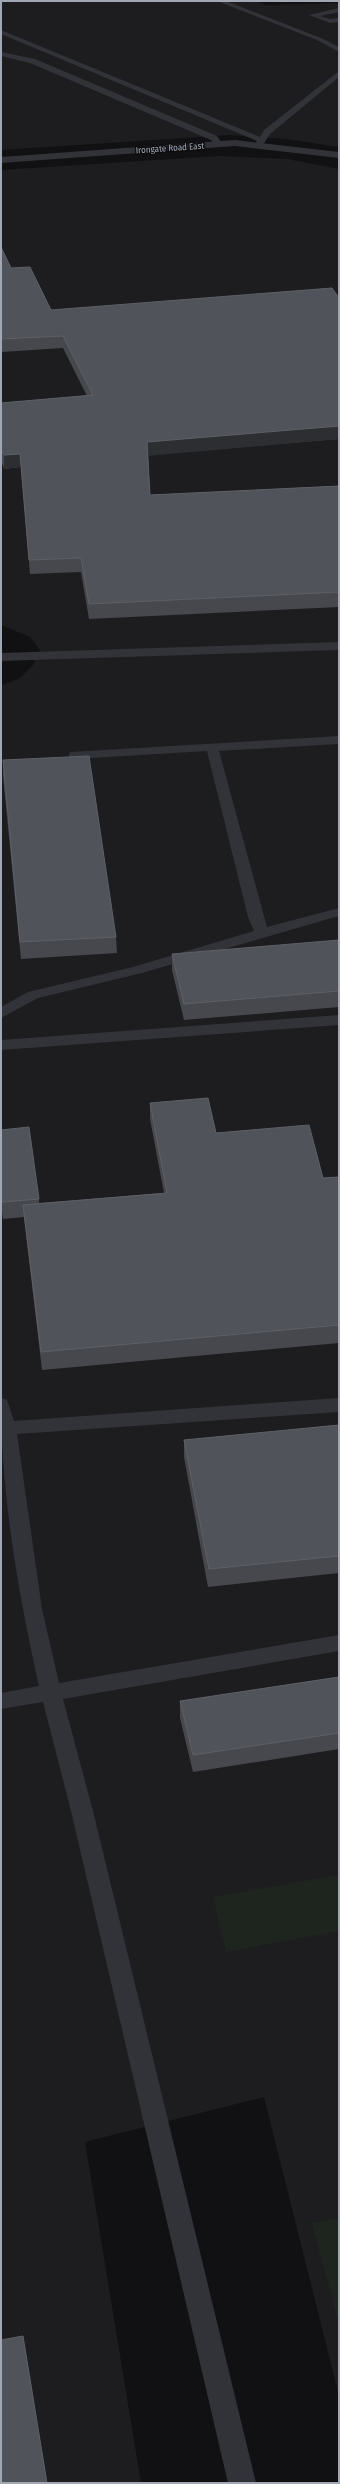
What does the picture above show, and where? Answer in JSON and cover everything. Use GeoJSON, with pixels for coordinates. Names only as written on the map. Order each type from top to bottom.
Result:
{"type":"FeatureCollection","features":[{"type":"Feature","properties":{"kind":"street","name":"Irongate Road East"},"geometry":{"type":"LineString","coordinates":[[1,160],[260,143],[339,155]]}},
{"type":"Feature","properties":{"kind":"lane"},"geometry":{"type":"LineString","coordinates":[[220,1],[319,39],[339,50]]}},
{"type":"Feature","properties":{"kind":"lane"},"geometry":{"type":"LineString","coordinates":[[339,10],[312,15],[330,21],[339,20]]}},
{"type":"Feature","properties":{"kind":"lane"},"geometry":{"type":"LineString","coordinates":[[1,32],[260,143],[266,132],[339,73]]}},
{"type":"Feature","properties":{"kind":"lane"},"geometry":{"type":"LineString","coordinates":[[3,56],[37,63],[214,138],[219,145]]}},
{"type":"Feature","properties":{"kind":"lane"},"geometry":{"type":"LineString","coordinates":[[1,658],[339,646]]}},
{"type":"Feature","properties":{"kind":"lane"},"geometry":{"type":"LineString","coordinates":[[75,755],[339,740]]}},
{"type":"Feature","properties":{"kind":"lane"},"geometry":{"type":"LineString","coordinates":[[212,747],[255,917],[262,933]]}},
{"type":"Feature","properties":{"kind":"lane"},"geometry":{"type":"LineString","coordinates":[[1,1013],[33,995],[137,970],[339,912]]}},
{"type":"Feature","properties":{"kind":"lane"},"geometry":{"type":"LineString","coordinates":[[1,1045],[339,1020]]}},
{"type":"Feature","properties":{"kind":"lane"},"geometry":{"type":"LineString","coordinates":[[1,1405],[7,1428],[32,1609],[51,1693],[82,1811],[242,2483]]}},
{"type":"Feature","properties":{"kind":"lane"},"geometry":{"type":"LineString","coordinates":[[7,1428],[339,1405]]}},
{"type":"Feature","properties":{"kind":"lane"},"geometry":{"type":"LineString","coordinates":[[1,1701],[339,1643]]}},
{"type":"Feature","properties":{"kind":"shaded area"},"geometry":{"type":"Polygon","coordinates":[[[1,1],[254,1],[266,5],[339,3],[339,147],[286,139],[229,135],[1,150],[1,1]]]}},
{"type":"Feature","properties":{"kind":"shaded area"},"geometry":{"type":"Polygon","coordinates":[[[219,156],[287,159],[339,169],[339,2396],[264,2097],[85,2142],[141,2483],[1,2483],[1,685],[19,679],[33,665],[40,650],[30,637],[1,625],[1,170],[219,156]]]}},
{"type":"Feature","properties":{"kind":"shaded area"},"geometry":{"type":"Polygon","coordinates":[[[339,1875],[339,1931],[226,1952],[213,1897],[339,1875]]]}},
{"type":"Feature","properties":{"kind":"shaded area"},"geometry":{"type":"Polygon","coordinates":[[[339,2218],[339,2325],[312,2223],[339,2218]]]}},
{"type":"Feature","properties":{"kind":"building"},"geometry":{"type":"Polygon","coordinates":[[[1,247],[11,268],[30,267],[51,310],[332,288],[339,298],[339,426],[147,442],[150,495],[339,486],[339,592],[89,604],[81,558],[29,560],[20,454],[4,455],[1,449],[1,403],[93,395],[63,336],[1,339],[1,247]]]}},
{"type":"Feature","properties":{"kind":"building"},"geometry":{"type":"Polygon","coordinates":[[[89,756],[116,937],[20,942],[3,760],[89,756]]]}},
{"type":"Feature","properties":{"kind":"building"},"geometry":{"type":"Polygon","coordinates":[[[339,940],[339,991],[184,1004],[172,954],[339,940]]]}},
{"type":"Feature","properties":{"kind":"building"},"geometry":{"type":"Polygon","coordinates":[[[208,1098],[216,1133],[309,1125],[323,1178],[339,1177],[339,1325],[41,1352],[23,1205],[167,1193],[150,1103],[208,1098]]]}},
{"type":"Feature","properties":{"kind":"building"},"geometry":{"type":"Polygon","coordinates":[[[29,1127],[39,1199],[2,1202],[1,1130],[29,1127]]]}},
{"type":"Feature","properties":{"kind":"building"},"geometry":{"type":"Polygon","coordinates":[[[339,1425],[339,1556],[209,1569],[184,1440],[339,1425]]]}},
{"type":"Feature","properties":{"kind":"building"},"geometry":{"type":"Polygon","coordinates":[[[339,1677],[339,1733],[193,1755],[180,1701],[339,1677]]]}},
{"type":"Feature","properties":{"kind":"building"},"geometry":{"type":"Polygon","coordinates":[[[23,2336],[47,2483],[1,2483],[1,2340],[23,2336]]]}}]}
